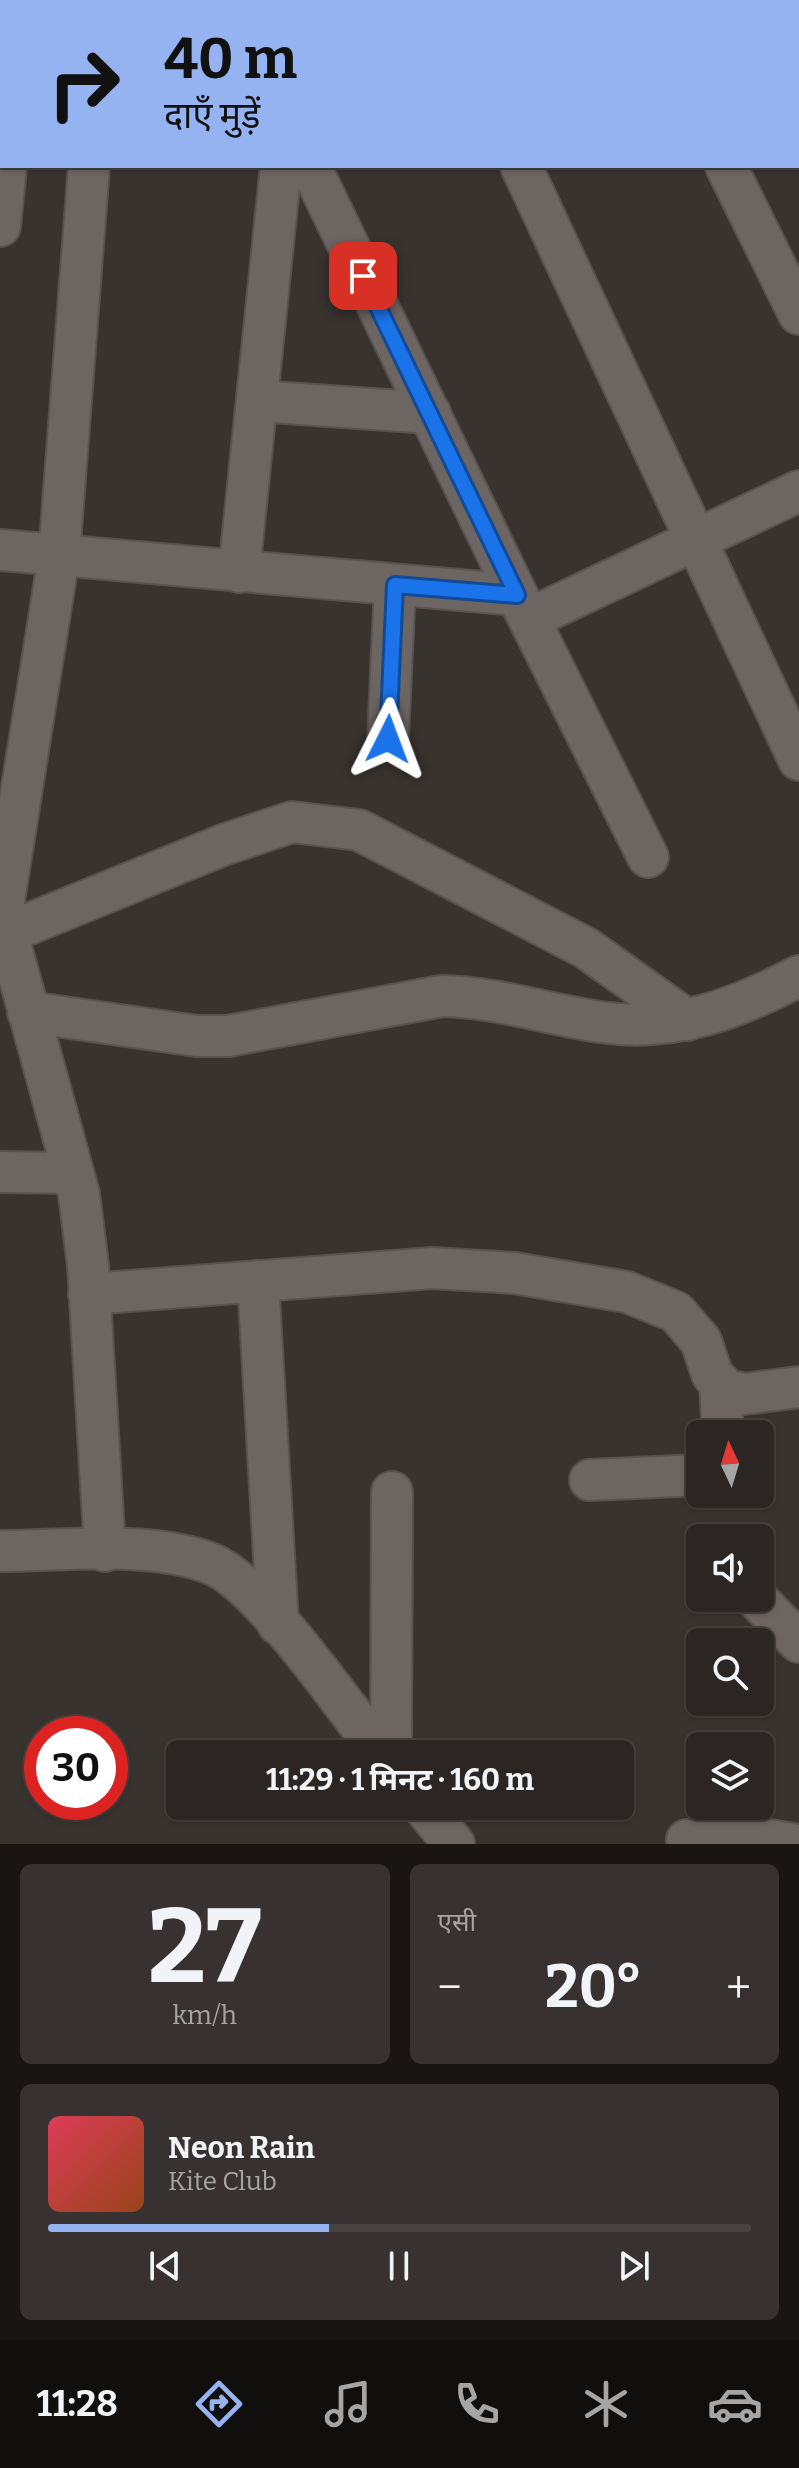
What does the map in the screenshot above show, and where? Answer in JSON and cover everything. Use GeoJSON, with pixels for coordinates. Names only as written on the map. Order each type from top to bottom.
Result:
{"type":"FeatureCollection","features":[{"type":"Feature","properties":{"kind":"street"},"geometry":{"type":"LineString","coordinates":[[0,226],[6,168]]}},
{"type":"Feature","properties":{"kind":"street"},"geometry":{"type":"LineString","coordinates":[[89,168],[59,556],[3,918],[79,1194],[89,1294],[105,1551]]}},
{"type":"Feature","properties":{"kind":"street"},"geometry":{"type":"LineString","coordinates":[[239,572],[281,168]]}},
{"type":"Feature","properties":{"kind":"street"},"geometry":{"type":"LineString","coordinates":[[311,168],[523,607],[648,857]]}},
{"type":"Feature","properties":{"kind":"street"},"geometry":{"type":"LineString","coordinates":[[522,168],[799,760]]}},
{"type":"Feature","properties":{"kind":"street"},"geometry":{"type":"LineString","coordinates":[[727,168],[799,314]]}},
{"type":"Feature","properties":{"kind":"street"},"geometry":{"type":"LineString","coordinates":[[257,401],[430,413]]}},
{"type":"Feature","properties":{"kind":"street"},"geometry":{"type":"LineString","coordinates":[[0,550],[395,585],[523,607],[695,541],[799,491]]}},
{"type":"Feature","properties":{"kind":"street"},"geometry":{"type":"LineString","coordinates":[[388,739],[395,585]]}},
{"type":"Feature","properties":{"kind":"street"},"geometry":{"type":"LineString","coordinates":[[3,918],[292,822],[317,822],[359,830],[586,948],[687,1020]]}},
{"type":"Feature","properties":{"kind":"street"},"geometry":{"type":"LineString","coordinates":[[28,1012],[197,1036],[258,1032],[442,996],[468,996],[602,1022],[633,1024],[687,1020],[745,1004],[799,976]]}},
{"type":"Feature","properties":{"kind":"street"},"geometry":{"type":"LineString","coordinates":[[0,1172],[73,1173]]}},
{"type":"Feature","properties":{"kind":"street"},"geometry":{"type":"LineString","coordinates":[[89,1294],[433,1268],[514,1273],[627,1292],[676,1312],[701,1341],[712,1374],[726,1390],[744,1394],[799,1387]]}},
{"type":"Feature","properties":{"kind":"street"},"geometry":{"type":"LineString","coordinates":[[258,1281],[278,1624]]}},
{"type":"Feature","properties":{"kind":"street"},"geometry":{"type":"LineString","coordinates":[[720,1383],[722,1420]]}},
{"type":"Feature","properties":{"kind":"street"},"geometry":{"type":"LineString","coordinates":[[590,1480],[686,1476]]}},
{"type":"Feature","properties":{"kind":"street"},"geometry":{"type":"LineString","coordinates":[[391,1740],[392,1492]]}},
{"type":"Feature","properties":{"kind":"street"},"geometry":{"type":"LineString","coordinates":[[0,1551],[161,1551],[213,1565],[252,1591],[371,1740]]}},
{"type":"Feature","properties":{"kind":"street"},"geometry":{"type":"LineString","coordinates":[[770,1612],[799,1642]]}},
{"type":"Feature","properties":{"kind":"street"},"geometry":{"type":"LineString","coordinates":[[434,1820],[454,1844]]}},
{"type":"Feature","properties":{"kind":"street"},"geometry":{"type":"LineString","coordinates":[[687,1840],[764,1839],[792,1844]]}},
{"type":"Feature","properties":{"kind":"route"},"geometry":{"type":"LineString","coordinates":[[363,276],[517,595],[395,585],[388,739]]}}]}
